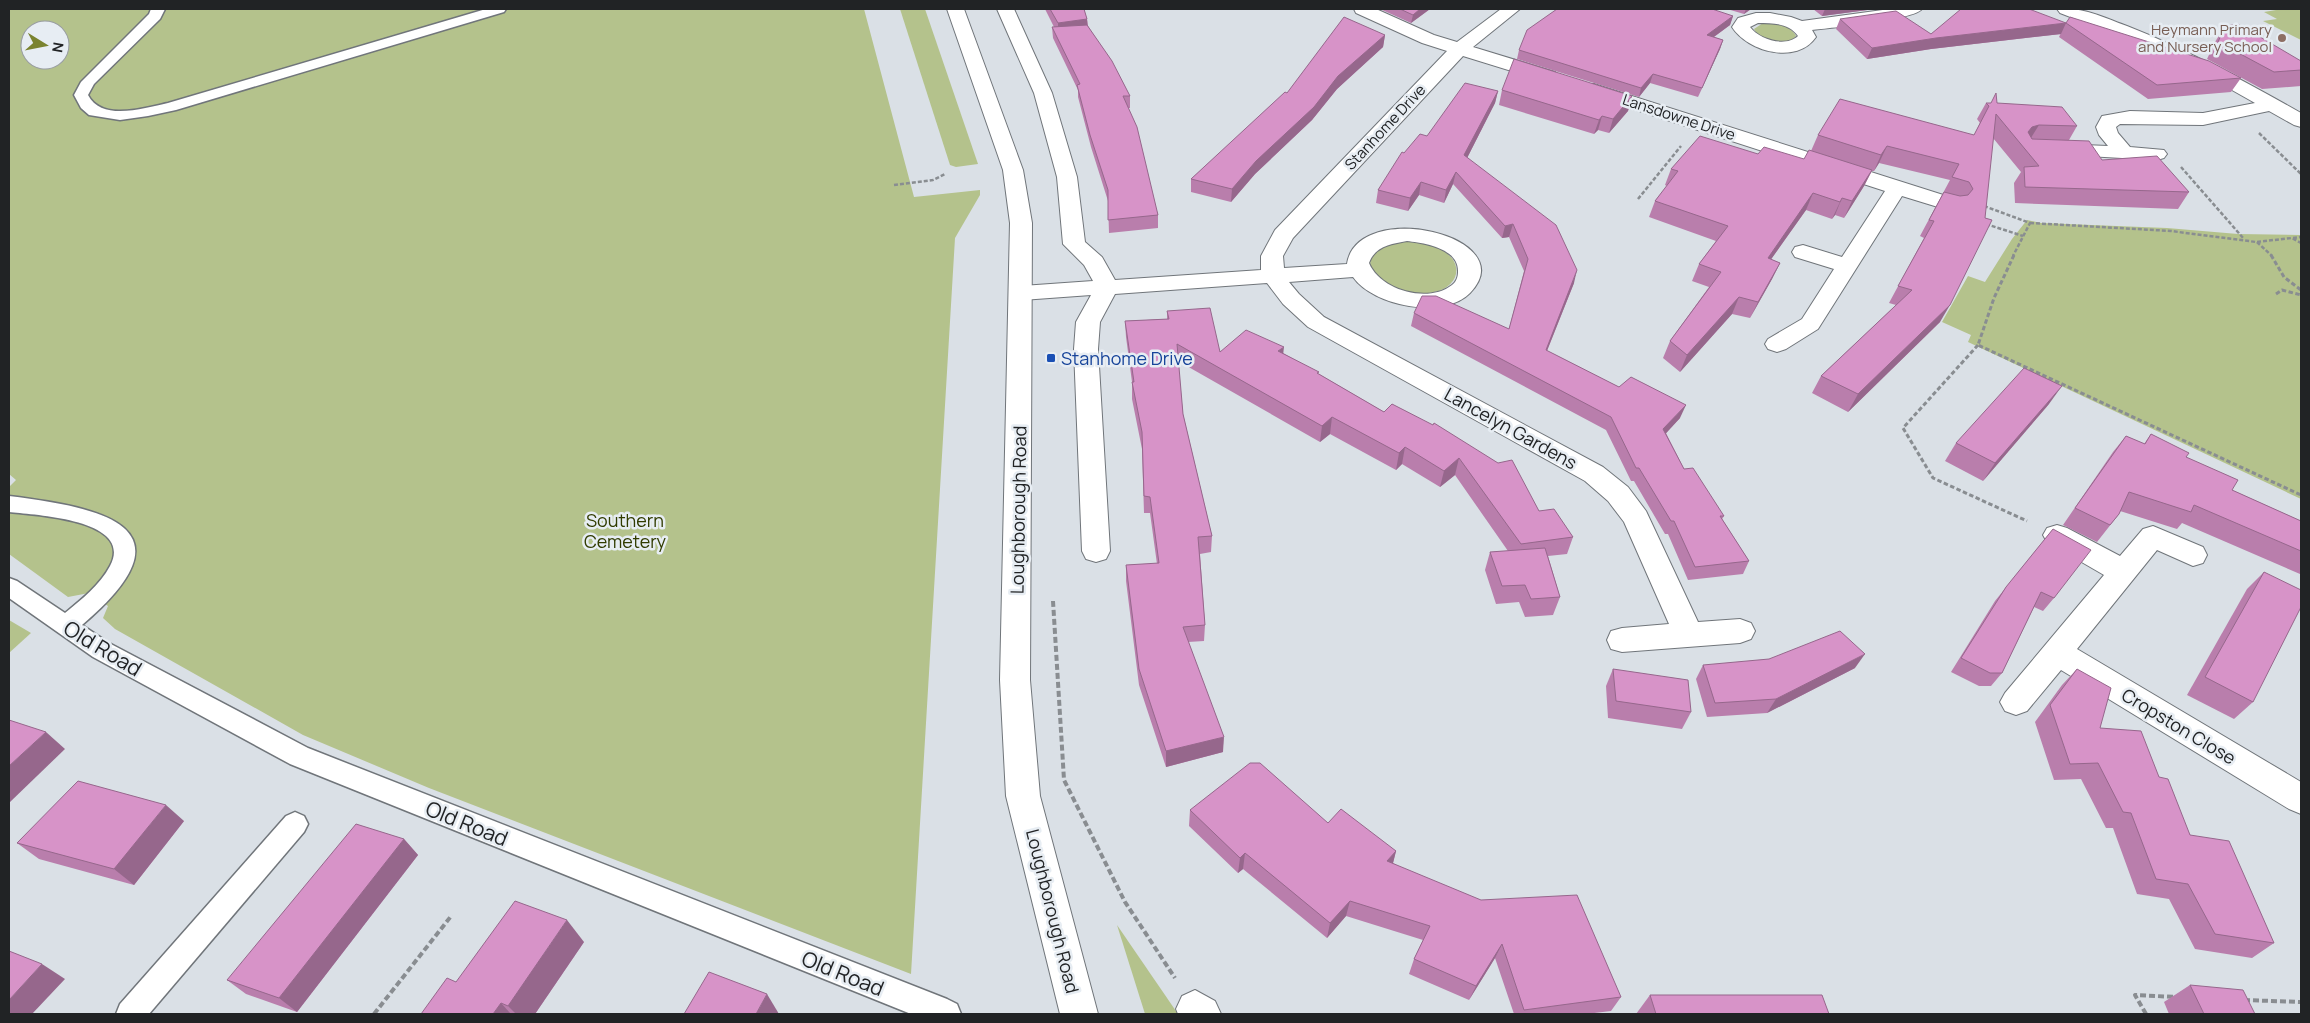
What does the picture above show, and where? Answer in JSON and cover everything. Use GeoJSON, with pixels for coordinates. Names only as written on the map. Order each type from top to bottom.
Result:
{"type":"FeatureCollection","features":[{"type":"Feature","properties":{"kind":"street","name":"Loughborough Road"},"geometry":{"type":"LineString","coordinates":[[955,9],[1013,170],[1021,223],[1022,293],[1015,680],[1023,796],[1079,1014]]}},
{"type":"Feature","properties":{"kind":"street"},"geometry":{"type":"LineString","coordinates":[[1005,9],[1043,93],[1067,177],[1074,244],[1094,262],[1107,287]]}},
{"type":"Feature","properties":{"kind":"street","name":"Lansdowne Drive"},"geometry":{"type":"LineString","coordinates":[[1362,9],[1428,39],[1951,205]]}},
{"type":"Feature","properties":{"kind":"street","name":"Stanhome Drive"},"geometry":{"type":"LineString","coordinates":[[1273,276],[1272,256],[1283,235],[1460,48],[1512,9]]}},
{"type":"Feature","properties":{"kind":"street"},"geometry":{"type":"LineString","coordinates":[[1799,27],[1807,37],[1799,45],[1767,45],[1748,37],[1736,20],[1774,18],[1799,27],[1904,12],[1913,9]]}},
{"type":"Feature","properties":{"kind":"street"},"geometry":{"type":"LineString","coordinates":[[2066,9],[2137,37],[2206,68],[2301,121]]}},
{"type":"Feature","properties":{"kind":"street"},"geometry":{"type":"LineString","coordinates":[[2124,152],[2109,135],[2106,127],[2109,120],[2138,117],[2202,120],[2270,105]]}},
{"type":"Feature","properties":{"kind":"street"},"geometry":{"type":"LineString","coordinates":[[2039,149],[2157,154]]}},
{"type":"Feature","properties":{"kind":"street"},"geometry":{"type":"LineString","coordinates":[[1777,344],[1810,324],[1897,188]]}},
{"type":"Feature","properties":{"kind":"street"},"geometry":{"type":"LineString","coordinates":[[1407,234],[1433,238],[1456,249],[1466,258],[1471,270],[1469,280],[1462,290],[1449,297],[1432,301],[1413,301],[1394,297],[1378,290],[1366,280],[1359,270],[1359,259],[1364,249],[1369,245],[1389,236],[1407,234]]}},
{"type":"Feature","properties":{"kind":"street"},"geometry":{"type":"LineString","coordinates":[[1803,252],[1846,266]]}},
{"type":"Feature","properties":{"kind":"street"},"geometry":{"type":"LineString","coordinates":[[1022,293],[1359,270]]}},
{"type":"Feature","properties":{"kind":"street","name":"Lancelyn Gardens"},"geometry":{"type":"LineString","coordinates":[[1273,276],[1291,299],[1316,322],[1594,474],[1618,494],[1636,518],[1689,636]]}},
{"type":"Feature","properties":{"kind":"street"},"geometry":{"type":"LineString","coordinates":[[1096,551],[1086,349],[1088,322],[1107,287]]}},
{"type":"Feature","properties":{"kind":"street"},"geometry":{"type":"LineString","coordinates":[[2054,534],[2124,572]]}},
{"type":"Feature","properties":{"kind":"street"},"geometry":{"type":"LineString","coordinates":[[2016,702],[2153,536],[2194,555]]}},
{"type":"Feature","properties":{"kind":"street"},"geometry":{"type":"LineString","coordinates":[[1622,640],[1740,632]]}},
{"type":"Feature","properties":{"kind":"street","name":"Cropston Close"},"geometry":{"type":"LineString","coordinates":[[2057,652],[2301,799]]}},
{"type":"Feature","properties":{"kind":"lane"},"geometry":{"type":"LineString","coordinates":[[158,9],[155,16],[88,82],[81,95],[82,102],[104,115],[122,115],[171,107],[498,9]]}},
{"type":"Feature","properties":{"kind":"lane"},"geometry":{"type":"LineString","coordinates":[[9,504],[82,515],[110,527],[124,537],[128,551],[121,569],[98,599],[65,626]]}},
{"type":"Feature","properties":{"kind":"lane","name":"Old Road"},"geometry":{"type":"LineString","coordinates":[[9,587],[101,650],[299,756],[947,1014]]}},
{"type":"Feature","properties":{"kind":"lane"},"geometry":{"type":"LineString","coordinates":[[130,1014],[295,824]]}},
{"type":"Feature","properties":{"kind":"path"},"geometry":{"type":"LineString","coordinates":[[2238,112],[2301,174]]}},
{"type":"Feature","properties":{"kind":"path"},"geometry":{"type":"LineString","coordinates":[[1638,199],[1698,124]]}},
{"type":"Feature","properties":{"kind":"path"},"geometry":{"type":"LineString","coordinates":[[2176,161],[2244,239]]}},
{"type":"Feature","properties":{"kind":"path"},"geometry":{"type":"LineString","coordinates":[[894,185],[933,180],[945,174]]}},
{"type":"Feature","properties":{"kind":"path"},"geometry":{"type":"LineString","coordinates":[[2024,236],[1970,219],[1977,204],[2030,223],[2171,230],[2256,242],[2301,237]]}},
{"type":"Feature","properties":{"kind":"path"},"geometry":{"type":"LineString","coordinates":[[1951,205],[1974,212]]}},
{"type":"Feature","properties":{"kind":"path"},"geometry":{"type":"LineString","coordinates":[[2030,223],[1994,294],[1983,323],[1978,345],[1903,428],[1933,478],[2054,534]]}},
{"type":"Feature","properties":{"kind":"path"},"geometry":{"type":"LineString","coordinates":[[2292,238],[2301,243]]}},
{"type":"Feature","properties":{"kind":"path"},"geometry":{"type":"LineString","coordinates":[[2256,242],[2270,254],[2284,277],[2301,290]]}},
{"type":"Feature","properties":{"kind":"path"},"geometry":{"type":"LineString","coordinates":[[2276,294],[2282,290],[2301,296]]}},
{"type":"Feature","properties":{"kind":"path"},"geometry":{"type":"LineString","coordinates":[[1978,345],[2301,495]]}},
{"type":"Feature","properties":{"kind":"path"},"geometry":{"type":"LineString","coordinates":[[1052,595],[1064,780],[1125,902],[1199,1012]]}},
{"type":"Feature","properties":{"kind":"path"},"geometry":{"type":"LineString","coordinates":[[374,1014],[452,915]]}},
{"type":"Feature","properties":{"kind":"path"},"geometry":{"type":"LineString","coordinates":[[2146,1014],[2135,995],[2183,997]]}},
{"type":"Feature","properties":{"kind":"path"},"geometry":{"type":"LineString","coordinates":[[2241,1000],[2301,1002]]}},
{"type":"Feature","properties":{"kind":"green space","name":"Southern Cemetery"},"geometry":{"type":"Polygon","coordinates":[[[9,9],[864,9],[914,197],[980,190],[980,195],[955,238],[911,974],[429,788],[303,735],[115,629],[103,618],[108,606],[89,593],[68,597],[9,554],[9,487],[16,480],[9,474],[9,9]]]}},
{"type":"Feature","properties":{"kind":"green space"},"geometry":{"type":"Polygon","coordinates":[[[900,9],[925,9],[978,164],[956,167],[950,165],[900,9]]]}},
{"type":"Feature","properties":{"kind":"green space"},"geometry":{"type":"Polygon","coordinates":[[[2282,9],[2301,9],[2301,40],[2263,21],[2277,19],[2264,12],[2282,9]]]}},
{"type":"Feature","properties":{"kind":"green space"},"geometry":{"type":"Polygon","coordinates":[[[1763,23],[1786,27],[1796,36],[1786,42],[1767,40],[1761,37],[1754,29],[1763,23]]]}},
{"type":"Feature","properties":{"kind":"green space"},"geometry":{"type":"Polygon","coordinates":[[[2027,220],[2041,223],[2167,228],[2238,234],[2301,235],[2301,499],[1968,342],[1971,335],[1942,322],[1968,276],[1985,282],[2012,239],[2027,220]]]}},
{"type":"Feature","properties":{"kind":"green space"},"geometry":{"type":"Polygon","coordinates":[[[1405,242],[1428,245],[1442,250],[1449,255],[1454,261],[1456,268],[1454,280],[1449,285],[1434,292],[1416,293],[1399,290],[1385,283],[1375,274],[1370,265],[1373,255],[1384,247],[1405,242]]]}},
{"type":"Feature","properties":{"kind":"green space"},"geometry":{"type":"Polygon","coordinates":[[[9,620],[31,633],[9,653],[9,620]]]}},
{"type":"Feature","properties":{"kind":"green space"},"geometry":{"type":"Polygon","coordinates":[[[1117,925],[1178,1014],[1145,1014],[1117,925]]]}},
{"type":"Feature","properties":{"kind":"building"},"geometry":{"type":"Polygon","coordinates":[[[1050,9],[1084,9],[1087,19],[1058,23],[1050,9]]]}},
{"type":"Feature","properties":{"kind":"building"},"geometry":{"type":"Polygon","coordinates":[[[1400,9],[1420,9],[1413,15],[1400,9]]]}},
{"type":"Feature","properties":{"kind":"building"},"geometry":{"type":"Polygon","coordinates":[[[1557,9],[1712,9],[1733,16],[1707,35],[1723,40],[1702,88],[1653,74],[1641,88],[1519,50],[1527,30],[1557,9]]]}},
{"type":"Feature","properties":{"kind":"building"},"geometry":{"type":"Polygon","coordinates":[[[1961,9],[2029,9],[2066,23],[1936,38],[1872,48],[1840,19],[1896,11],[1931,34],[1961,9]]]}},
{"type":"Feature","properties":{"kind":"building"},"geometry":{"type":"Polygon","coordinates":[[[1344,17],[1385,35],[1338,76],[1314,107],[1256,161],[1232,189],[1191,179],[1285,92],[1287,93],[1344,17]]]}},
{"type":"Feature","properties":{"kind":"building"},"geometry":{"type":"Polygon","coordinates":[[[2070,17],[2209,61],[2241,78],[2157,85],[2066,23],[2070,17]]]}},
{"type":"Feature","properties":{"kind":"building"},"geometry":{"type":"Polygon","coordinates":[[[2238,24],[2301,61],[2301,70],[2274,72],[2218,42],[2225,26],[2238,24]]]}},
{"type":"Feature","properties":{"kind":"building"},"geometry":{"type":"Polygon","coordinates":[[[1087,25],[1112,61],[1130,96],[1123,96],[1137,127],[1158,215],[1108,220],[1108,190],[1090,135],[1077,85],[1080,84],[1052,27],[1087,25]]]}},
{"type":"Feature","properties":{"kind":"building"},"geometry":{"type":"Polygon","coordinates":[[[1514,59],[1632,96],[1613,119],[1602,116],[1599,120],[1502,90],[1514,59]]]}},
{"type":"Feature","properties":{"kind":"building"},"geometry":{"type":"Polygon","coordinates":[[[1465,83],[1498,91],[1464,155],[1556,225],[1577,270],[1546,350],[1619,387],[1631,377],[1686,405],[1663,429],[1684,469],[1693,468],[1724,516],[1720,516],[1749,561],[1695,567],[1674,521],[1671,521],[1639,468],[1636,468],[1611,417],[1414,313],[1422,296],[1436,296],[1509,329],[1528,259],[1513,224],[1505,226],[1456,172],[1446,190],[1421,182],[1410,198],[1378,190],[1402,152],[1404,153],[1420,134],[1427,136],[1465,83]]]}},
{"type":"Feature","properties":{"kind":"building"},"geometry":{"type":"Polygon","coordinates":[[[1996,93],[1997,103],[2062,107],[2077,126],[2039,125],[2032,127],[2028,132],[2032,139],[2089,141],[2102,160],[2157,156],[2189,192],[2025,187],[2024,167],[2039,166],[1996,114],[1985,218],[1992,220],[1950,305],[1858,394],[1821,376],[1912,290],[1898,286],[1934,221],[1929,220],[1944,192],[1960,196],[1968,195],[1973,189],[1969,182],[1952,177],[1959,164],[1887,146],[1881,155],[1818,135],[1840,99],[1974,135],[1989,106],[1986,103],[1991,103],[1996,93]]]}},
{"type":"Feature","properties":{"kind":"building"},"geometry":{"type":"Polygon","coordinates":[[[1700,136],[1758,154],[1764,147],[1804,159],[1809,150],[1872,170],[1852,201],[1842,198],[1840,202],[1813,193],[1768,258],[1780,263],[1758,302],[1739,297],[1687,355],[1670,341],[1721,272],[1699,264],[1728,226],[1655,201],[1678,171],[1671,169],[1700,136]]]}},
{"type":"Feature","properties":{"kind":"building"},"geometry":{"type":"Polygon","coordinates":[[[1210,308],[1220,352],[1246,330],[1284,347],[1278,351],[1319,372],[1317,373],[1384,412],[1392,404],[1433,425],[1434,423],[1498,463],[1512,460],[1539,511],[1554,509],[1573,537],[1521,544],[1459,458],[1444,471],[1405,447],[1399,453],[1332,417],[1322,426],[1177,344],[1183,414],[1212,536],[1198,537],[1205,625],[1183,627],[1224,737],[1166,751],[1139,669],[1126,565],[1159,563],[1150,497],[1144,496],[1142,432],[1132,382],[1134,382],[1125,321],[1169,319],[1167,311],[1210,308]]]}},
{"type":"Feature","properties":{"kind":"building"},"geometry":{"type":"Polygon","coordinates":[[[2024,368],[2062,386],[1995,463],[1956,443],[2024,368]]]}},
{"type":"Feature","properties":{"kind":"building"},"geometry":{"type":"Polygon","coordinates":[[[2151,434],[2189,453],[2186,457],[2238,480],[2232,490],[2301,521],[2301,551],[2194,505],[2191,512],[2129,492],[2119,514],[2110,525],[2075,508],[2126,436],[2145,444],[2151,434]]]}},
{"type":"Feature","properties":{"kind":"building"},"geometry":{"type":"Polygon","coordinates":[[[2053,529],[2091,550],[2054,598],[2041,592],[2002,673],[1990,673],[1961,658],[2006,587],[2053,529]]]}},
{"type":"Feature","properties":{"kind":"building"},"geometry":{"type":"Polygon","coordinates":[[[1545,548],[1560,597],[1531,599],[1525,585],[1502,586],[1490,552],[1545,548]]]}},
{"type":"Feature","properties":{"kind":"building"},"geometry":{"type":"Polygon","coordinates":[[[2264,572],[2301,590],[2301,607],[2253,702],[2205,677],[2264,572]]]}},
{"type":"Feature","properties":{"kind":"building"},"geometry":{"type":"Polygon","coordinates":[[[1840,631],[1865,654],[1776,699],[1715,703],[1703,665],[1769,659],[1840,631]]]}},
{"type":"Feature","properties":{"kind":"building"},"geometry":{"type":"Polygon","coordinates":[[[1613,669],[1688,680],[1691,712],[1616,701],[1613,669]]]}},
{"type":"Feature","properties":{"kind":"building"},"geometry":{"type":"Polygon","coordinates":[[[2077,669],[2111,688],[2100,728],[2141,731],[2159,777],[2168,779],[2190,835],[2229,841],[2274,943],[2215,934],[2188,884],[2156,879],[2131,813],[2123,812],[2098,763],[2070,764],[2050,705],[2077,669]]]}},
{"type":"Feature","properties":{"kind":"building"},"geometry":{"type":"Polygon","coordinates":[[[9,720],[46,732],[9,766],[9,720]]]}},
{"type":"Feature","properties":{"kind":"building"},"geometry":{"type":"Polygon","coordinates":[[[1250,763],[1260,763],[1328,823],[1341,809],[1396,851],[1387,861],[1481,900],[1577,895],[1621,997],[1524,1010],[1502,944],[1476,986],[1414,959],[1430,926],[1350,901],[1330,923],[1245,853],[1240,858],[1190,810],[1250,763]]]}},
{"type":"Feature","properties":{"kind":"building"},"geometry":{"type":"Polygon","coordinates":[[[78,781],[166,805],[114,869],[17,843],[78,781]]]}},
{"type":"Feature","properties":{"kind":"building"},"geometry":{"type":"Polygon","coordinates":[[[356,824],[404,839],[279,998],[227,980],[356,824]]]}},
{"type":"Feature","properties":{"kind":"building"},"geometry":{"type":"Polygon","coordinates":[[[515,901],[567,920],[508,1006],[501,1003],[493,1014],[421,1014],[447,978],[456,982],[515,901]]]}},
{"type":"Feature","properties":{"kind":"building"},"geometry":{"type":"Polygon","coordinates":[[[9,951],[42,964],[9,1000],[9,951]]]}},
{"type":"Feature","properties":{"kind":"building"},"geometry":{"type":"Polygon","coordinates":[[[709,972],[767,994],[756,1014],[684,1014],[709,972]]]}},
{"type":"Feature","properties":{"kind":"building"},"geometry":{"type":"Polygon","coordinates":[[[2190,985],[2243,990],[2255,1014],[2204,1014],[2190,985]]]}},
{"type":"Feature","properties":{"kind":"building"},"geometry":{"type":"Polygon","coordinates":[[[1650,995],[1822,995],[1829,1014],[1656,1014],[1650,995]]]}},
{"type":"Feature","properties":{"kind":"place","name":"Heymann Primary and Nursery School"},"geometry":{"type":"Point","coordinates":[2282,38]}},
{"type":"Feature","properties":{"kind":"place","name":"Stanhome Drive"},"geometry":{"type":"Point","coordinates":[1051,358]}}]}
